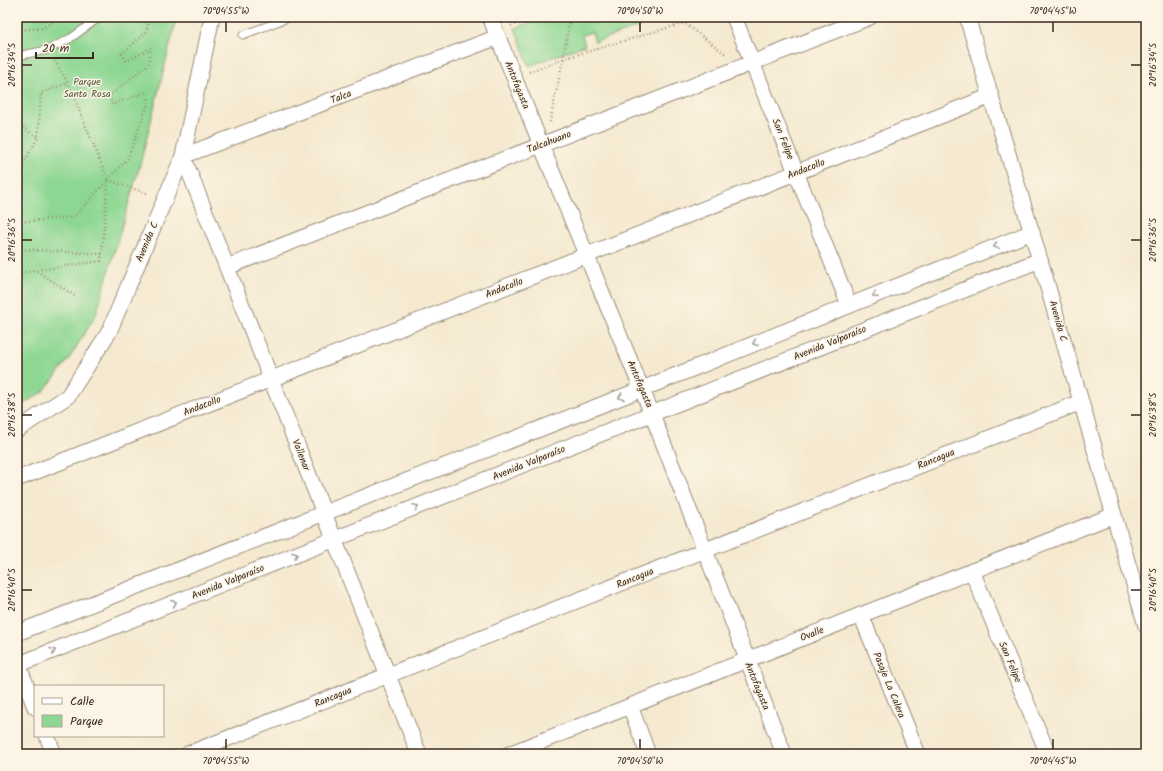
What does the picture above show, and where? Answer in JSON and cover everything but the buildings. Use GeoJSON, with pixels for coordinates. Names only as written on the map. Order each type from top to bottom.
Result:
{"type":"FeatureCollection","features":[{"type":"Feature","properties":{"kind":"street","name":"Avenida C"},"geometry":{"type":"LineString","coordinates":[[17,430],[68,396],[109,332],[183,156],[212,17]]}},
{"type":"Feature","properties":{"kind":"street","name":"Antofagasta"},"geometry":{"type":"LineString","coordinates":[[490,17],[503,32],[541,145],[652,414],[784,754]]}},
{"type":"Feature","properties":{"kind":"street","name":"San Felipe"},"geometry":{"type":"LineString","coordinates":[[734,17],[849,305]]}},
{"type":"Feature","properties":{"kind":"street","name":"Talcahuano"},"geometry":{"type":"LineString","coordinates":[[227,267],[870,17]]}},
{"type":"Feature","properties":{"kind":"street","name":"Avenida C"},"geometry":{"type":"LineString","coordinates":[[967,17],[1082,402],[1146,626]]}},
{"type":"Feature","properties":{"kind":"street","name":"Talca"},"geometry":{"type":"LineString","coordinates":[[183,156],[503,32]]}},
{"type":"Feature","properties":{"kind":"street","name":"Andacollo"},"geometry":{"type":"LineString","coordinates":[[17,479],[991,96]]}},
{"type":"Feature","properties":{"kind":"street","name":"Vallenar"},"geometry":{"type":"LineString","coordinates":[[183,156],[419,754]]}},
{"type":"Feature","properties":{"kind":"street"},"geometry":{"type":"LineString","coordinates":[[17,633],[642,389],[1032,232]]}},
{"type":"Feature","properties":{"kind":"street","name":"Avenida Valparaíso"},"geometry":{"type":"LineString","coordinates":[[17,664],[1040,260]]}},
{"type":"Feature","properties":{"kind":"street","name":"Rancagua"},"geometry":{"type":"LineString","coordinates":[[188,754],[1082,402]]}},
{"type":"Feature","properties":{"kind":"street","name":"Ovalle"},"geometry":{"type":"LineString","coordinates":[[510,754],[1114,515]]}},
{"type":"Feature","properties":{"kind":"street","name":"San Felipe"},"geometry":{"type":"LineString","coordinates":[[972,571],[1048,754]]}},
{"type":"Feature","properties":{"kind":"street","name":"Pasaje La Calera"},"geometry":{"type":"LineString","coordinates":[[861,615],[918,754]]}},
{"type":"Feature","properties":{"kind":"street"},"geometry":{"type":"LineString","coordinates":[[17,664],[34,705]]}},
{"type":"Feature","properties":{"kind":"street"},"geometry":{"type":"LineString","coordinates":[[630,706],[648,754]]}},
{"type":"Feature","properties":{"kind":"street"},"geometry":{"type":"LineString","coordinates":[[47,737],[54,754]]}},
{"type":"Feature","properties":{"kind":"lane"},"geometry":{"type":"LineString","coordinates":[[17,56],[47,50],[71,38],[100,17]]}},
{"type":"Feature","properties":{"kind":"lane"},"geometry":{"type":"LineString","coordinates":[[243,35],[290,17]]}},
{"type":"Feature","properties":{"kind":"path"},"geometry":{"type":"LineString","coordinates":[[17,30],[43,28],[62,17]]}},
{"type":"Feature","properties":{"kind":"path"},"geometry":{"type":"LineString","coordinates":[[17,222],[74,217],[128,158],[149,101],[146,92],[112,105],[110,96],[149,64],[151,48],[126,61],[122,54],[146,32],[150,17]]}},
{"type":"Feature","properties":{"kind":"path"},"geometry":{"type":"LineString","coordinates":[[503,32],[536,17]]}},
{"type":"Feature","properties":{"kind":"path"},"geometry":{"type":"LineString","coordinates":[[550,124],[570,17]]}},
{"type":"Feature","properties":{"kind":"path"},"geometry":{"type":"LineString","coordinates":[[676,17],[729,57]]}},
{"type":"Feature","properties":{"kind":"path"},"geometry":{"type":"LineString","coordinates":[[528,72],[563,59],[704,17]]}},
{"type":"Feature","properties":{"kind":"path"},"geometry":{"type":"LineString","coordinates":[[17,273],[101,261],[102,254],[108,180],[68,82],[47,50]]}},
{"type":"Feature","properties":{"kind":"path"},"geometry":{"type":"LineString","coordinates":[[17,174],[38,138],[41,93],[68,82]]}},
{"type":"Feature","properties":{"kind":"path"},"geometry":{"type":"LineString","coordinates":[[17,122],[38,138]]}},
{"type":"Feature","properties":{"kind":"path"},"geometry":{"type":"LineString","coordinates":[[17,249],[102,254]]}},
{"type":"Feature","properties":{"kind":"path"},"geometry":{"type":"LineString","coordinates":[[37,270],[75,296]]}},
{"type":"Feature","properties":{"kind":"green space","name":"Parque Santa Rosa"},"geometry":{"type":"Polygon","coordinates":[[[17,17],[177,17],[141,161],[96,315],[69,359],[44,391],[17,408],[17,17]]]}},
{"type":"Feature","properties":{"kind":"green space"},"geometry":{"type":"Polygon","coordinates":[[[547,17],[638,17],[641,26],[595,42],[592,32],[582,35],[585,45],[529,66],[515,28],[547,17]]]}}]}
